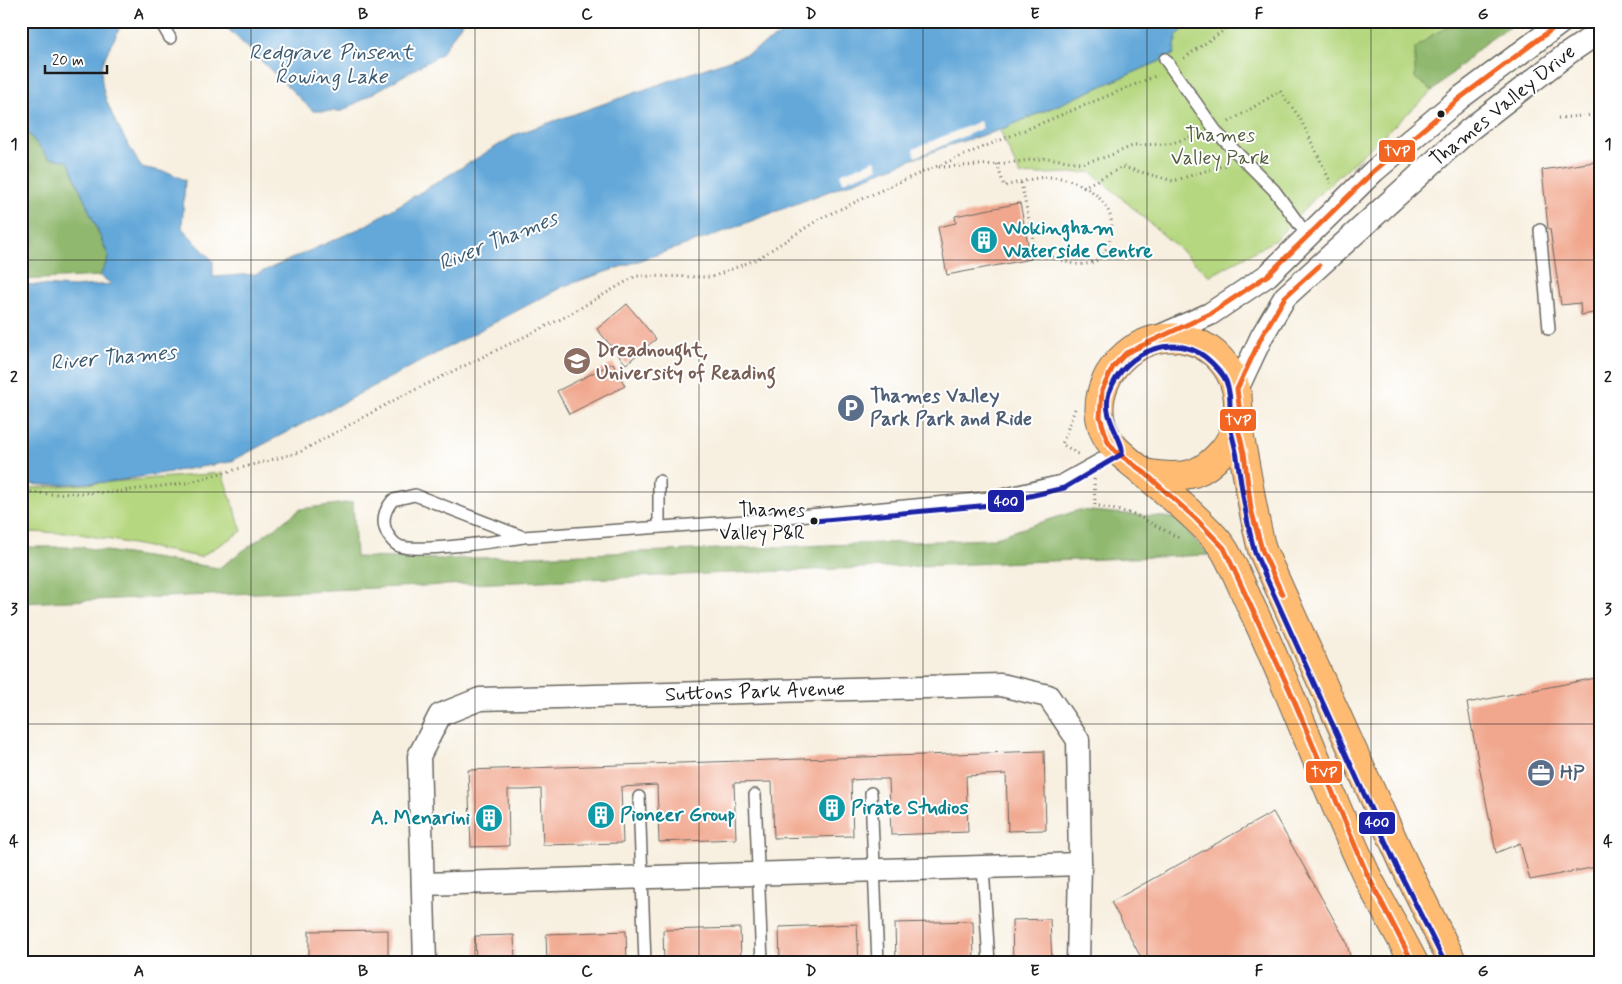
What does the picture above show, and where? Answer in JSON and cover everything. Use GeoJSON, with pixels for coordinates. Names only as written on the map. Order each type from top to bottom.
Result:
{"type":"FeatureCollection","features":[{"type":"Feature","properties":{"kind":"main road"},"geometry":{"type":"LineString","coordinates":[[1145,473],[1165,477],[1195,472],[1214,461],[1230,442],[1237,425],[1240,413],[1237,389],[1227,368],[1212,352],[1193,341],[1177,338],[1150,340],[1126,352],[1113,367],[1102,390],[1100,417],[1108,442],[1115,451],[1145,473],[1196,519],[1224,548],[1290,691],[1367,874],[1413,961]]}},
{"type":"Feature","properties":{"kind":"main road"},"geometry":{"type":"LineString","coordinates":[[1237,425],[1244,453],[1251,509],[1262,550],[1404,864],[1453,963]]}},
{"type":"Feature","properties":{"kind":"street","name":"Thames Valley Drive"},"geometry":{"type":"LineString","coordinates":[[1150,340],[1210,314],[1268,275],[1374,170],[1460,98],[1563,21]]}},
{"type":"Feature","properties":{"kind":"street","name":"Thames Valley Drive"},"geometry":{"type":"LineString","coordinates":[[1237,389],[1262,336],[1285,297],[1468,130],[1567,54],[1601,31]]}},
{"type":"Feature","properties":{"kind":"street","name":"Suttons Park Avenue"},"geometry":{"type":"LineString","coordinates":[[425,963],[419,756],[440,714],[480,699],[1000,685],[1048,696],[1078,740],[1080,864],[1078,963]]}},
{"type":"Feature","properties":{"kind":"street"},"geometry":{"type":"LineString","coordinates":[[422,884],[1080,864]]}},
{"type":"Feature","properties":{"kind":"lane"},"geometry":{"type":"LineString","coordinates":[[160,21],[170,38]]}},
{"type":"Feature","properties":{"kind":"lane"},"geometry":{"type":"LineString","coordinates":[[1168,63],[1218,134],[1274,190],[1307,235]]}},
{"type":"Feature","properties":{"kind":"lane"},"geometry":{"type":"LineString","coordinates":[[1540,230],[1549,329]]}},
{"type":"Feature","properties":{"kind":"lane"},"geometry":{"type":"LineString","coordinates":[[523,537],[415,495],[393,500],[385,514],[388,535],[398,546],[486,543],[523,537],[989,498],[1060,481],[1115,451]]}},
{"type":"Feature","properties":{"kind":"lane"},"geometry":{"type":"LineString","coordinates":[[659,481],[659,527]]}},
{"type":"Feature","properties":{"kind":"lane"},"geometry":{"type":"LineString","coordinates":[[871,793],[878,963]]}},
{"type":"Feature","properties":{"kind":"lane"},"geometry":{"type":"LineString","coordinates":[[755,795],[762,963]]}},
{"type":"Feature","properties":{"kind":"lane"},"geometry":{"type":"LineString","coordinates":[[639,797],[645,963]]}},
{"type":"Feature","properties":{"kind":"lane"},"geometry":{"type":"LineString","coordinates":[[983,867],[989,963]]}},
{"type":"Feature","properties":{"kind":"path"},"geometry":{"type":"LineString","coordinates":[[21,491],[49,494],[115,492],[186,483],[300,452],[402,396],[560,318],[636,276],[712,277],[757,259],[821,218],[936,167],[1162,73],[1168,63],[1237,21]]}},
{"type":"Feature","properties":{"kind":"path"},"geometry":{"type":"LineString","coordinates":[[1230,122],[1280,90],[1300,118],[1334,190]]}},
{"type":"Feature","properties":{"kind":"path"},"geometry":{"type":"LineString","coordinates":[[1558,118],[1594,115],[1601,117]]}},
{"type":"Feature","properties":{"kind":"path"},"geometry":{"type":"LineString","coordinates":[[936,167],[998,164],[1047,158],[1081,163],[1106,157],[1136,145],[1169,144],[1194,137]]}},
{"type":"Feature","properties":{"kind":"path"},"geometry":{"type":"LineString","coordinates":[[1083,187],[1122,167],[1173,181],[1244,160]]}},
{"type":"Feature","properties":{"kind":"path"},"geometry":{"type":"LineString","coordinates":[[998,164],[1004,186],[1050,177],[1083,187],[1105,202],[1111,214],[1113,230],[1108,247],[1097,260],[1081,264],[1063,262],[1041,251],[1030,253]]}},
{"type":"Feature","properties":{"kind":"path"},"geometry":{"type":"LineString","coordinates":[[1021,183],[1036,252]]}},
{"type":"Feature","properties":{"kind":"green space","name":"Thames Valley Park"},"geometry":{"type":"Polygon","coordinates":[[[1194,21],[1518,21],[1485,43],[1318,195],[1275,240],[1210,276],[1092,172],[1020,175],[1000,130],[1174,54],[1176,35],[1194,21]]]}},
{"type":"Feature","properties":{"kind":"green space"},"geometry":{"type":"Polygon","coordinates":[[[1462,21],[1518,21],[1485,43],[1433,91],[1415,78],[1415,49],[1432,35],[1462,21]]]}},
{"type":"Feature","properties":{"kind":"green space"},"geometry":{"type":"Polygon","coordinates":[[[21,105],[27,132],[49,158],[68,160],[109,257],[100,276],[21,280],[21,105]]]}},
{"type":"Feature","properties":{"kind":"green space"},"geometry":{"type":"Polygon","coordinates":[[[222,473],[242,531],[200,557],[75,533],[21,532],[21,489],[222,473]]]}},
{"type":"Feature","properties":{"kind":"green space"},"geometry":{"type":"Polygon","coordinates":[[[353,502],[356,557],[450,559],[990,539],[1079,510],[1175,518],[1209,555],[21,603],[21,547],[80,547],[219,568],[301,509],[353,502]]]}},
{"type":"Feature","properties":{"kind":"water","name":"River Thames"},"geometry":{"type":"Polygon","coordinates":[[[21,21],[122,21],[104,60],[102,73],[106,101],[141,167],[170,173],[185,180],[182,228],[213,261],[213,277],[257,274],[363,227],[517,134],[749,53],[804,21],[1194,21],[1177,35],[1174,54],[1165,59],[1000,130],[947,146],[712,236],[564,286],[230,462],[110,482],[46,485],[21,484],[21,284],[73,287],[112,284],[100,276],[109,257],[68,161],[49,158],[27,132],[21,105],[21,21]]]}},
{"type":"Feature","properties":{"kind":"water","name":"Redgrave Pinsent Rowing Lake"},"geometry":{"type":"Polygon","coordinates":[[[220,21],[463,21],[441,54],[342,111],[313,111],[220,21]]]}},
{"type":"Feature","properties":{"kind":"pier"},"geometry":{"type":"Polygon","coordinates":[[[980,121],[983,128],[916,157],[913,149],[980,121]]]}},
{"type":"Feature","properties":{"kind":"pier"},"geometry":{"type":"Polygon","coordinates":[[[875,160],[878,168],[843,182],[840,174],[875,160]]]}},
{"type":"Feature","properties":{"kind":"building"},"geometry":{"type":"Polygon","coordinates":[[[1601,161],[1601,312],[1581,315],[1580,303],[1561,305],[1550,229],[1548,229],[1542,170],[1601,161]]]}},
{"type":"Feature","properties":{"kind":"building","name":"Wokingham Waterside Centre"},"geometry":{"type":"Polygon","coordinates":[[[1020,203],[1031,259],[947,275],[938,227],[956,223],[955,216],[1020,203]]]}},
{"type":"Feature","properties":{"kind":"building"},"geometry":{"type":"Polygon","coordinates":[[[627,304],[656,339],[626,364],[597,329],[627,304]]]}},
{"type":"Feature","properties":{"kind":"building"},"geometry":{"type":"Polygon","coordinates":[[[613,363],[625,386],[569,414],[557,391],[613,363]]]}},
{"type":"Feature","properties":{"kind":"building","name":"HP"},"geometry":{"type":"Polygon","coordinates":[[[1601,677],[1601,866],[1530,880],[1520,843],[1496,853],[1467,703],[1601,677]]]}},
{"type":"Feature","properties":{"kind":"building"},"geometry":{"type":"Polygon","coordinates":[[[1044,751],[1046,830],[1008,831],[1006,774],[966,776],[968,832],[891,835],[889,779],[869,779],[851,780],[853,836],[774,838],[772,782],[734,783],[736,839],[659,842],[657,785],[621,787],[623,843],[543,845],[541,789],[508,790],[509,846],[471,847],[468,770],[1044,751]]]}},
{"type":"Feature","properties":{"kind":"building"},"geometry":{"type":"Polygon","coordinates":[[[1273,812],[1346,941],[1352,963],[1144,963],[1111,902],[1273,812]]]}},
{"type":"Feature","properties":{"kind":"building"},"geometry":{"type":"Polygon","coordinates":[[[1050,919],[1052,963],[1013,963],[1012,920],[1050,919]]]}},
{"type":"Feature","properties":{"kind":"building"},"geometry":{"type":"Polygon","coordinates":[[[973,921],[974,963],[896,963],[895,923],[973,921]]]}},
{"type":"Feature","properties":{"kind":"building"},"geometry":{"type":"Polygon","coordinates":[[[857,924],[859,963],[780,963],[779,927],[857,924]]]}},
{"type":"Feature","properties":{"kind":"building"},"geometry":{"type":"Polygon","coordinates":[[[740,928],[741,963],[664,963],[663,930],[740,928]]]}},
{"type":"Feature","properties":{"kind":"building"},"geometry":{"type":"Polygon","coordinates":[[[388,930],[388,963],[309,963],[309,931],[388,930]]]}},
{"type":"Feature","properties":{"kind":"building"},"geometry":{"type":"Polygon","coordinates":[[[626,931],[627,963],[547,963],[546,934],[626,931]]]}},
{"type":"Feature","properties":{"kind":"building"},"geometry":{"type":"Polygon","coordinates":[[[514,935],[515,963],[476,963],[475,936],[514,935]]]}},
{"type":"Feature","properties":{"kind":"transit line","name":"TVP"},"geometry":{"type":"LineString","coordinates":[[1413,963],[1367,874],[1290,691],[1224,548],[1196,519],[1145,473],[1115,451],[1108,442],[1100,417],[1102,390],[1113,367],[1126,353],[1210,314],[1268,275],[1374,171],[1460,98],[1563,21]]}},
{"type":"Feature","properties":{"kind":"transit line","name":"TVP"},"geometry":{"type":"LineString","coordinates":[[1282,594],[1262,550],[1251,509],[1244,453],[1237,425],[1240,413],[1237,389],[1262,336],[1285,297],[1319,266]]}},
{"type":"Feature","properties":{"kind":"transit line","name":"400"},"geometry":{"type":"LineString","coordinates":[[814,521],[991,505],[1064,488],[1122,454],[1120,442],[1110,420],[1107,403],[1109,393],[1116,378],[1127,365],[1139,356],[1154,349],[1169,346],[1184,347],[1199,353],[1220,372],[1225,378],[1228,387],[1231,430],[1237,455],[1247,520],[1255,553],[1397,867],[1445,963]]}},
{"type":"Feature","properties":{"kind":"place","name":"Wokingham Waterside Centre"},"geometry":{"type":"Point","coordinates":[984,240]}},
{"type":"Feature","properties":{"kind":"place","name":"Dreadnought, University of Reading"},"geometry":{"type":"Point","coordinates":[577,361]}},
{"type":"Feature","properties":{"kind":"place","name":"Thames Valley Park Park and Ride"},"geometry":{"type":"Point","coordinates":[851,408]}},
{"type":"Feature","properties":{"kind":"place","name":"Thames Valley P&R"},"geometry":{"type":"Point","coordinates":[814,521]}},
{"type":"Feature","properties":{"kind":"place","name":"HP"},"geometry":{"type":"Point","coordinates":[1541,773]}},
{"type":"Feature","properties":{"kind":"place","name":"Pirate Studios"},"geometry":{"type":"Point","coordinates":[832,808]}},
{"type":"Feature","properties":{"kind":"place","name":"Pioneer Group"},"geometry":{"type":"Point","coordinates":[601,815]}},
{"type":"Feature","properties":{"kind":"place","name":"A. Menarini"},"geometry":{"type":"Point","coordinates":[489,818]}}]}
